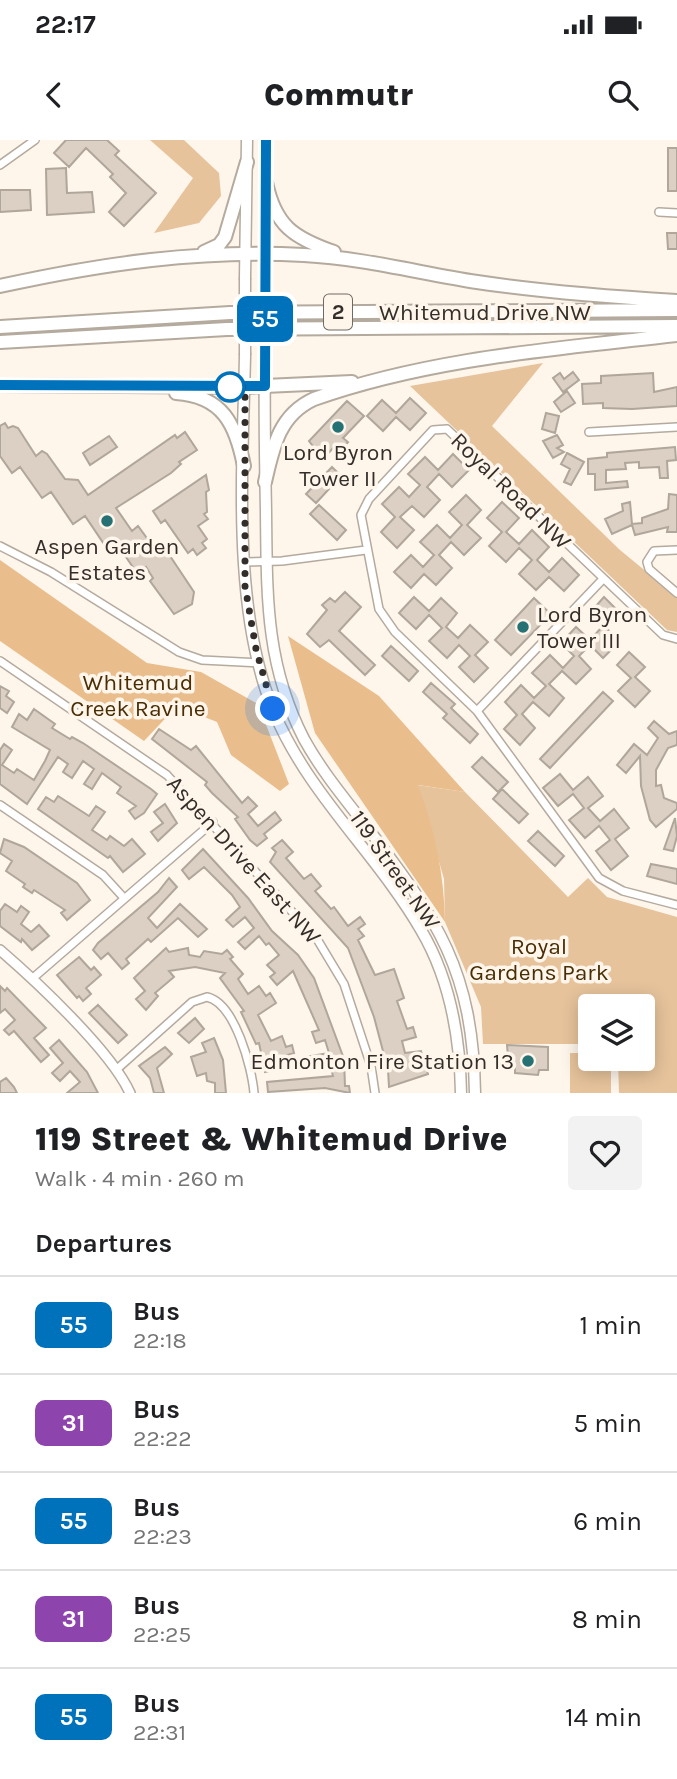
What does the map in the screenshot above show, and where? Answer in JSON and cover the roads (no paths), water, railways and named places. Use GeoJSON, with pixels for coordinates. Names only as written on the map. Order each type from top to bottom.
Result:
{"type":"FeatureCollection","features":[{"type":"Feature","properties":{"kind":"highway"},"geometry":{"type":"LineString","coordinates":[[195,255],[215,248],[225,237],[247,162]]}},
{"type":"Feature","properties":{"kind":"highway"},"geometry":{"type":"LineString","coordinates":[[266,182],[277,215],[295,234],[310,244],[358,260]]}},
{"type":"Feature","properties":{"kind":"highway"},"geometry":{"type":"LineString","coordinates":[[0,286],[52,275],[195,255],[265,254],[358,260],[545,292],[677,300]]}},
{"type":"Feature","properties":{"kind":"highway","name":"Whitemud Drive NW"},"geometry":{"type":"LineString","coordinates":[[0,327],[230,313],[677,310]]}},
{"type":"Feature","properties":{"kind":"highway","name":"Whitemud Drive NW"},"geometry":{"type":"LineString","coordinates":[[0,342],[227,329],[677,326]]}},
{"type":"Feature","properties":{"kind":"highway"},"geometry":{"type":"LineString","coordinates":[[265,482],[284,420],[302,405],[327,394],[401,376],[520,353],[677,335]]}},
{"type":"Feature","properties":{"kind":"highway"},"geometry":{"type":"LineString","coordinates":[[0,385],[245,387],[351,382],[401,376]]}},
{"type":"Feature","properties":{"kind":"highway"},"geometry":{"type":"LineString","coordinates":[[103,386],[191,395],[213,404],[234,427],[244,466]]}},
{"type":"Feature","properties":{"kind":"main road","name":"119 Street NW"},"geometry":{"type":"LineString","coordinates":[[247,140],[244,562],[250,624],[273,709],[290,747],[313,783],[394,888],[422,931],[436,961],[457,1038],[461,1093]]}},
{"type":"Feature","properties":{"kind":"main road","name":"119 Street NW"},"geometry":{"type":"LineString","coordinates":[[266,140],[266,562],[268,623],[274,661],[304,739],[327,776],[407,879],[435,922],[452,956],[473,1032],[475,1093]]}},
{"type":"Feature","properties":{"kind":"street"},"geometry":{"type":"LineString","coordinates":[[0,165],[35,140]]}},
{"type":"Feature","properties":{"kind":"street"},"geometry":{"type":"LineString","coordinates":[[659,212],[677,213]]}},
{"type":"Feature","properties":{"kind":"street"},"geometry":{"type":"LineString","coordinates":[[589,432],[677,427]]}},
{"type":"Feature","properties":{"kind":"street","name":"Royal Road NW"},"geometry":{"type":"LineString","coordinates":[[677,639],[663,635],[446,429],[433,430],[369,499],[361,515],[379,609],[395,632],[477,711],[599,878],[623,891],[677,905]]}},
{"type":"Feature","properties":{"kind":"street"},"geometry":{"type":"LineString","coordinates":[[0,546],[51,572],[179,652],[202,660],[259,663],[274,661]]}},
{"type":"Feature","properties":{"kind":"street"},"geometry":{"type":"LineString","coordinates":[[244,562],[266,562],[366,550]]}},
{"type":"Feature","properties":{"kind":"street"},"geometry":{"type":"LineString","coordinates":[[677,550],[654,551],[647,562],[649,569],[677,593]]}},
{"type":"Feature","properties":{"kind":"street"},"geometry":{"type":"LineString","coordinates":[[477,711],[603,579]]}},
{"type":"Feature","properties":{"kind":"street","name":"Aspen Drive East NW"},"geometry":{"type":"LineString","coordinates":[[0,661],[154,764],[183,789],[317,939],[344,984],[371,1066],[375,1093]]}},
{"type":"Feature","properties":{"kind":"street"},"geometry":{"type":"LineString","coordinates":[[0,805],[103,875],[124,898]]}},
{"type":"Feature","properties":{"kind":"street"},"geometry":{"type":"LineString","coordinates":[[33,978],[213,822]]}},
{"type":"Feature","properties":{"kind":"street"},"geometry":{"type":"LineString","coordinates":[[0,950],[33,978],[116,1070],[130,1093]]}},
{"type":"Feature","properties":{"kind":"street"},"geometry":{"type":"LineString","coordinates":[[116,1070],[192,1002],[203,997],[215,1000],[234,1025],[248,1061],[254,1093]]}},
{"type":"Feature","properties":{"kind":"place","name":"Lord Byron Tower II"},"geometry":{"type":"Point","coordinates":[338,427]}},
{"type":"Feature","properties":{"kind":"place","name":"Aspen Garden Estates"},"geometry":{"type":"Point","coordinates":[107,521]}},
{"type":"Feature","properties":{"kind":"place","name":"Lord Byron Tower III"},"geometry":{"type":"Point","coordinates":[523,627]}},
{"type":"Feature","properties":{"kind":"place","name":"Edmonton Fire Station 13"},"geometry":{"type":"Point","coordinates":[528,1061]}},
{"type":"Feature","properties":{"kind":"park label","name":"Whitemud Creek Ravine"},"geometry":{"type":"Point","coordinates":[138,695]}},
{"type":"Feature","properties":{"kind":"park label","name":"Royal Gardens Park"},"geometry":{"type":"Point","coordinates":[539,959]}}]}
